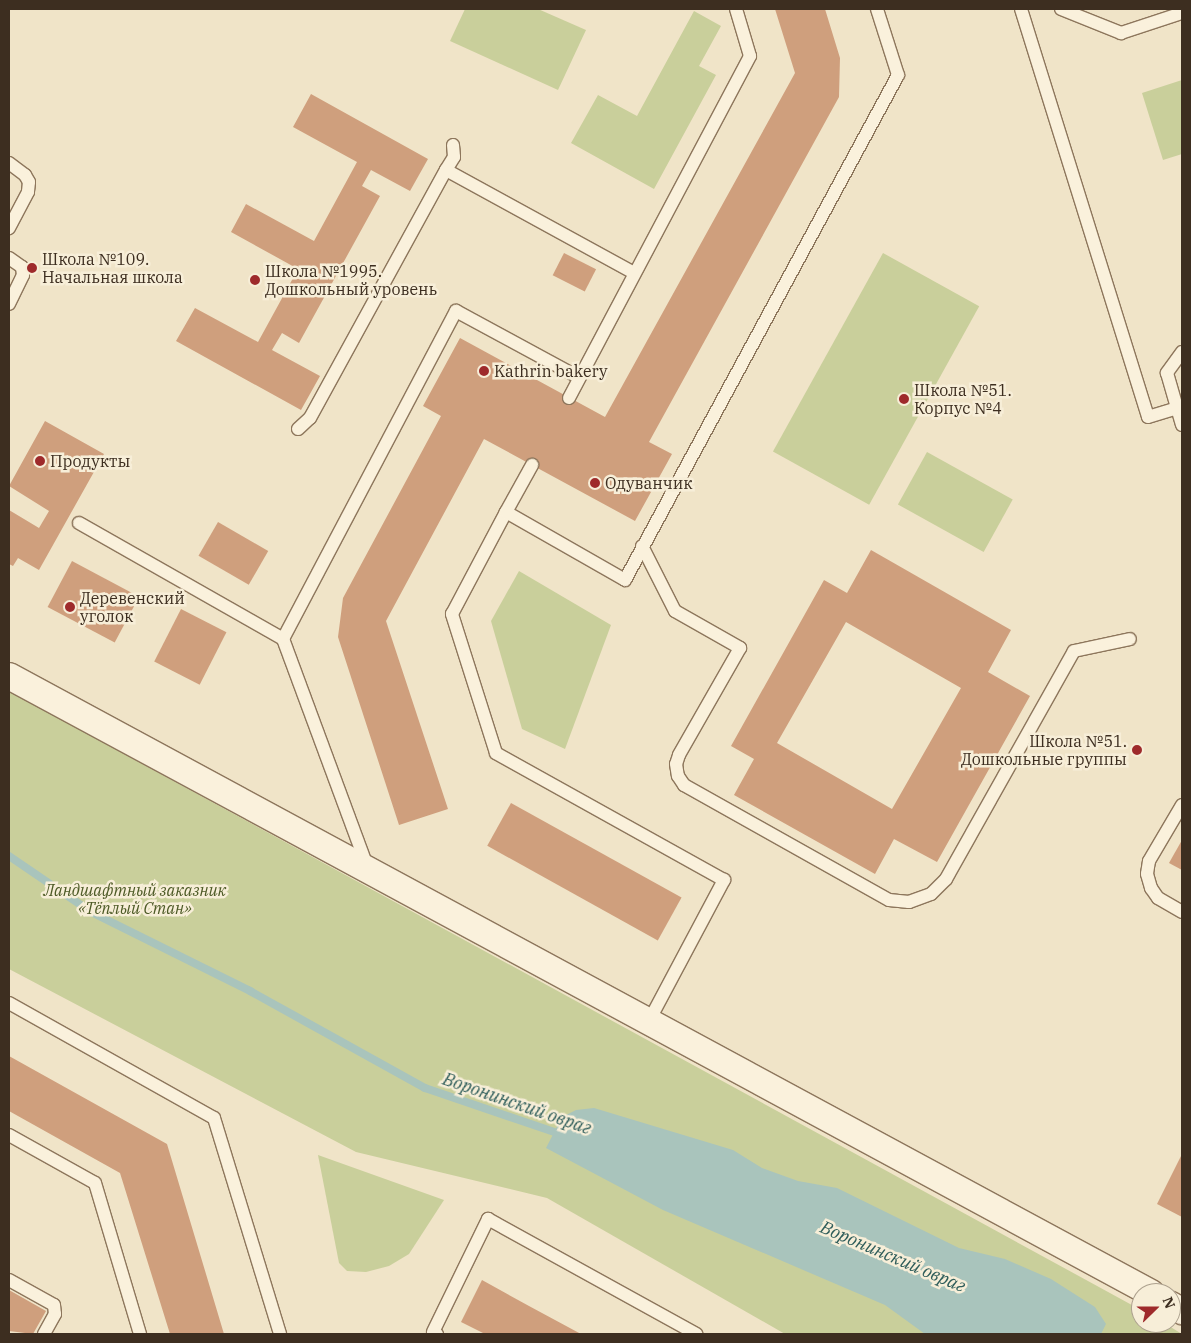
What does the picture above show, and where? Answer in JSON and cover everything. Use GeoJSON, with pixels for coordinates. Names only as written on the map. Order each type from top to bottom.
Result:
{"type":"FeatureCollection","features":[{"type":"Feature","properties":{"kind":"street"},"geometry":{"type":"LineString","coordinates":[[9,676],[1133,1283]]}},
{"type":"Feature","properties":{"kind":"lane"},"geometry":{"type":"LineString","coordinates":[[569,398],[578,377],[750,56],[736,9]]}},
{"type":"Feature","properties":{"kind":"lane"},"geometry":{"type":"LineString","coordinates":[[506,512],[625,580],[898,75],[877,9]]}},
{"type":"Feature","properties":{"kind":"lane"},"geometry":{"type":"LineString","coordinates":[[1021,9],[1148,417],[1177,408]]}},
{"type":"Feature","properties":{"kind":"lane"},"geometry":{"type":"LineString","coordinates":[[1061,9],[1121,33],[1182,13]]}},
{"type":"Feature","properties":{"kind":"lane"},"geometry":{"type":"LineString","coordinates":[[298,429],[310,418],[454,157],[453,145]]}},
{"type":"Feature","properties":{"kind":"lane"},"geometry":{"type":"LineString","coordinates":[[9,164],[25,175],[29,182],[28,192],[9,228]]}},
{"type":"Feature","properties":{"kind":"lane"},"geometry":{"type":"LineString","coordinates":[[446,170],[634,273]]}},
{"type":"Feature","properties":{"kind":"lane"},"geometry":{"type":"LineString","coordinates":[[9,258],[22,267],[23,275],[9,304]]}},
{"type":"Feature","properties":{"kind":"lane"},"geometry":{"type":"LineString","coordinates":[[283,639],[456,311],[578,377]]}},
{"type":"Feature","properties":{"kind":"lane"},"geometry":{"type":"LineString","coordinates":[[1182,352],[1167,373],[1182,425]]}},
{"type":"Feature","properties":{"kind":"lane"},"geometry":{"type":"LineString","coordinates":[[532,465],[452,614],[496,753],[724,880],[649,1021]]}},
{"type":"Feature","properties":{"kind":"lane"},"geometry":{"type":"LineString","coordinates":[[79,523],[283,639],[368,869]]}},
{"type":"Feature","properties":{"kind":"lane"},"geometry":{"type":"LineString","coordinates":[[642,546],[675,611],[740,648],[679,755],[676,764],[678,776],[684,785],[889,900],[909,902],[924,897],[932,894],[946,879],[1074,651],[1130,639]]}},
{"type":"Feature","properties":{"kind":"lane"},"geometry":{"type":"LineString","coordinates":[[1182,805],[1149,861],[1147,874],[1150,888],[1158,898],[1182,912]]}},
{"type":"Feature","properties":{"kind":"lane"},"geometry":{"type":"LineString","coordinates":[[9,1003],[214,1118],[280,1334]]}},
{"type":"Feature","properties":{"kind":"lane"},"geometry":{"type":"LineString","coordinates":[[9,1135],[95,1183],[140,1334]]}},
{"type":"Feature","properties":{"kind":"lane"},"geometry":{"type":"LineString","coordinates":[[437,1334],[433,1332],[488,1219],[696,1334]]}},
{"type":"Feature","properties":{"kind":"lane"},"geometry":{"type":"LineString","coordinates":[[9,1280],[54,1305],[55,1314],[44,1334]]}},
{"type":"Feature","properties":{"kind":"green space"},"geometry":{"type":"Polygon","coordinates":[[[465,9],[538,9],[586,30],[558,90],[450,41],[465,9]]]}},
{"type":"Feature","properties":{"kind":"green space"},"geometry":{"type":"Polygon","coordinates":[[[694,11],[721,26],[699,66],[716,75],[654,189],[571,143],[598,95],[637,116],[694,11]]]}},
{"type":"Feature","properties":{"kind":"green space"},"geometry":{"type":"Polygon","coordinates":[[[1182,80],[1182,154],[1163,160],[1142,93],[1182,80]]]}},
{"type":"Feature","properties":{"kind":"green space"},"geometry":{"type":"Polygon","coordinates":[[[883,253],[979,306],[869,505],[773,452],[883,253]]]}},
{"type":"Feature","properties":{"kind":"green space"},"geometry":{"type":"Polygon","coordinates":[[[927,452],[1013,500],[984,552],[898,504],[927,452]]]}},
{"type":"Feature","properties":{"kind":"green space"},"geometry":{"type":"Polygon","coordinates":[[[519,571],[611,625],[565,749],[522,729],[491,621],[519,571]]]}},
{"type":"Feature","properties":{"kind":"green space","name":"Ландшафтный заказник «Тёплый Стан»"},"geometry":{"type":"Polygon","coordinates":[[[9,691],[1131,1305],[1131,1333],[1182,1334],[785,1334],[547,1198],[356,1152],[9,969],[9,691]]]}},
{"type":"Feature","properties":{"kind":"green space"},"geometry":{"type":"Polygon","coordinates":[[[318,1155],[444,1200],[409,1254],[389,1266],[366,1272],[347,1271],[339,1263],[318,1155]]]}},
{"type":"Feature","properties":{"kind":"water"},"geometry":{"type":"Polygon","coordinates":[[[594,1108],[733,1150],[762,1168],[798,1181],[837,1188],[959,1248],[1005,1259],[1051,1279],[1095,1307],[1106,1324],[1101,1334],[925,1334],[885,1305],[663,1210],[546,1148],[562,1117],[576,1110],[594,1108]]]}},
{"type":"Feature","properties":{"kind":"building"},"geometry":{"type":"Polygon","coordinates":[[[775,9],[825,9],[840,58],[839,97],[649,442],[672,454],[635,521],[484,439],[386,621],[448,809],[399,825],[338,637],[343,598],[441,416],[423,406],[460,338],[605,417],[795,73],[775,9]]]}},
{"type":"Feature","properties":{"kind":"building"},"geometry":{"type":"Polygon","coordinates":[[[311,94],[428,159],[410,191],[371,170],[362,186],[380,196],[299,343],[282,333],[272,350],[320,376],[301,410],[176,341],[195,308],[258,342],[298,269],[231,232],[246,204],[314,241],[357,162],[293,127],[311,94]]]}},
{"type":"Feature","properties":{"kind":"building"},"geometry":{"type":"Polygon","coordinates":[[[564,253],[596,269],[585,292],[553,275],[564,253]]]}},
{"type":"Feature","properties":{"kind":"building"},"geometry":{"type":"Polygon","coordinates":[[[45,421],[104,454],[39,570],[18,558],[13,566],[9,564],[9,510],[39,528],[49,511],[9,486],[45,421]]]}},
{"type":"Feature","properties":{"kind":"building"},"geometry":{"type":"Polygon","coordinates":[[[218,522],[268,551],[249,585],[198,556],[218,522]]]}},
{"type":"Feature","properties":{"kind":"building"},"geometry":{"type":"Polygon","coordinates":[[[871,550],[1011,630],[988,672],[1030,696],[937,862],[894,839],[875,874],[734,795],[754,759],[731,746],[824,580],[847,593],[871,550]],[[846,622],[777,743],[892,809],[961,688],[846,622]]]}},
{"type":"Feature","properties":{"kind":"building"},"geometry":{"type":"Polygon","coordinates":[[[72,561],[139,597],[115,643],[48,607],[72,561]]]}},
{"type":"Feature","properties":{"kind":"building"},"geometry":{"type":"Polygon","coordinates":[[[181,609],[226,632],[200,685],[154,662],[181,609]]]}},
{"type":"Feature","properties":{"kind":"building"},"geometry":{"type":"Polygon","coordinates":[[[511,803],[682,898],[658,940],[487,846],[511,803]]]}},
{"type":"Feature","properties":{"kind":"building"},"geometry":{"type":"Polygon","coordinates":[[[1182,840],[1182,870],[1169,863],[1182,840]]]}},
{"type":"Feature","properties":{"kind":"building"},"geometry":{"type":"Polygon","coordinates":[[[9,1056],[167,1144],[224,1334],[170,1334],[120,1173],[9,1111],[9,1056]]]}},
{"type":"Feature","properties":{"kind":"building"},"geometry":{"type":"Polygon","coordinates":[[[1182,1154],[1182,1217],[1157,1204],[1182,1154]]]}},
{"type":"Feature","properties":{"kind":"building"},"geometry":{"type":"Polygon","coordinates":[[[482,1280],[581,1334],[485,1334],[461,1322],[482,1280]]]}},
{"type":"Feature","properties":{"kind":"building"},"geometry":{"type":"Polygon","coordinates":[[[9,1290],[46,1311],[33,1334],[9,1331],[9,1290]]]}},
{"type":"Feature","properties":{"kind":"waterway","name":"Воронинский овраг"},"geometry":{"type":"LineString","coordinates":[[9,856],[91,912],[250,991],[425,1088],[563,1135]]}},
{"type":"Feature","properties":{"kind":"place","name":"Школа №109. Начальная школа"},"geometry":{"type":"Point","coordinates":[32,268]}},
{"type":"Feature","properties":{"kind":"place","name":"Школа №1995. Дошкольный уровень"},"geometry":{"type":"Point","coordinates":[255,280]}},
{"type":"Feature","properties":{"kind":"place","name":"Kathrin bakery"},"geometry":{"type":"Point","coordinates":[484,371]}},
{"type":"Feature","properties":{"kind":"place","name":"Школа №51. Корпус №4"},"geometry":{"type":"Point","coordinates":[904,399]}},
{"type":"Feature","properties":{"kind":"place","name":"Продукты"},"geometry":{"type":"Point","coordinates":[40,461]}},
{"type":"Feature","properties":{"kind":"place","name":"Одуванчик"},"geometry":{"type":"Point","coordinates":[595,483]}},
{"type":"Feature","properties":{"kind":"place","name":"Деревенский уголок"},"geometry":{"type":"Point","coordinates":[70,607]}},
{"type":"Feature","properties":{"kind":"place","name":"Школа №51. Дошкольные группы"},"geometry":{"type":"Point","coordinates":[1137,750]}}]}
